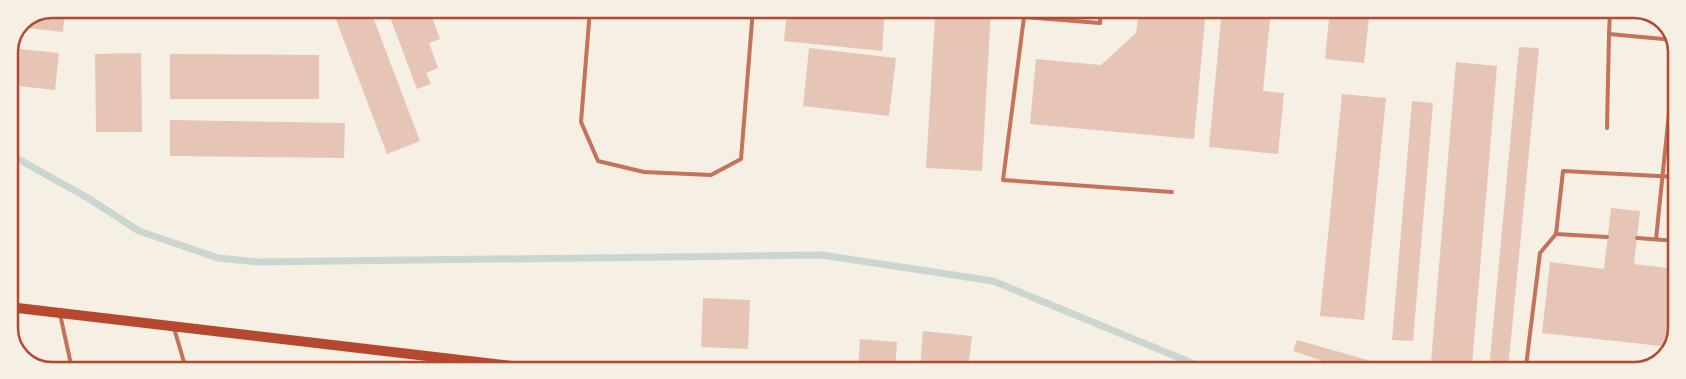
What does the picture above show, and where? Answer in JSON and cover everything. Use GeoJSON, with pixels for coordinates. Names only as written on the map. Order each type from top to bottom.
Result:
{"type":"FeatureCollection","features":[{"type":"Feature","properties":{"kind":"main road"},"geometry":{"type":"LineString","coordinates":[[18,307],[481,362]]}},
{"type":"Feature","properties":{"kind":"lane"},"geometry":{"type":"LineString","coordinates":[[589,17],[581,122],[598,161],[644,172],[712,176],[741,158],[752,17]]}},
{"type":"Feature","properties":{"kind":"lane"},"geometry":{"type":"LineString","coordinates":[[1100,17],[1100,23],[1024,17],[1003,180],[1172,192]]}},
{"type":"Feature","properties":{"kind":"lane"},"geometry":{"type":"LineString","coordinates":[[1607,128],[1610,17]]}},
{"type":"Feature","properties":{"kind":"lane"},"geometry":{"type":"LineString","coordinates":[[1609,34],[1666,39]]}},
{"type":"Feature","properties":{"kind":"lane"},"geometry":{"type":"LineString","coordinates":[[1656,240],[1668,126]]}},
{"type":"Feature","properties":{"kind":"lane"},"geometry":{"type":"LineString","coordinates":[[1526,362],[1540,253],[1556,234],[1563,171],[1668,177]]}},
{"type":"Feature","properties":{"kind":"lane"},"geometry":{"type":"LineString","coordinates":[[1556,234],[1607,237]]}},
{"type":"Feature","properties":{"kind":"lane"},"geometry":{"type":"LineString","coordinates":[[1637,238],[1668,241]]}},
{"type":"Feature","properties":{"kind":"lane"},"geometry":{"type":"LineString","coordinates":[[60,312],[71,362]]}},
{"type":"Feature","properties":{"kind":"lane"},"geometry":{"type":"LineString","coordinates":[[173,325],[184,362]]}},
{"type":"Feature","properties":{"kind":"building"},"geometry":{"type":"Polygon","coordinates":[[[64,17],[63,32],[28,28],[33,23],[45,18],[64,17]]]}},
{"type":"Feature","properties":{"kind":"building"},"geometry":{"type":"Polygon","coordinates":[[[335,17],[373,17],[420,141],[387,154],[335,17]]]}},
{"type":"Feature","properties":{"kind":"building"},"geometry":{"type":"Polygon","coordinates":[[[390,17],[432,17],[440,39],[429,43],[438,68],[426,73],[431,84],[417,89],[390,17]]]}},
{"type":"Feature","properties":{"kind":"building"},"geometry":{"type":"Polygon","coordinates":[[[786,17],[885,17],[882,51],[784,41],[786,17]]]}},
{"type":"Feature","properties":{"kind":"building"},"geometry":{"type":"Polygon","coordinates":[[[935,17],[991,17],[982,171],[926,168],[935,17]]]}},
{"type":"Feature","properties":{"kind":"building"},"geometry":{"type":"Polygon","coordinates":[[[1138,17],[1205,17],[1194,139],[1030,124],[1036,59],[1101,65],[1136,33],[1138,17]]]}},
{"type":"Feature","properties":{"kind":"building"},"geometry":{"type":"Polygon","coordinates":[[[1221,17],[1270,17],[1263,91],[1284,93],[1278,154],[1209,147],[1221,17]]]}},
{"type":"Feature","properties":{"kind":"building"},"geometry":{"type":"Polygon","coordinates":[[[1329,17],[1369,17],[1364,63],[1325,59],[1329,17]]]}},
{"type":"Feature","properties":{"kind":"building"},"geometry":{"type":"Polygon","coordinates":[[[1519,47],[1539,48],[1509,362],[1490,362],[1519,47]]]}},
{"type":"Feature","properties":{"kind":"building"},"geometry":{"type":"Polygon","coordinates":[[[809,48],[896,58],[889,116],[803,106],[809,48]]]}},
{"type":"Feature","properties":{"kind":"building"},"geometry":{"type":"Polygon","coordinates":[[[17,49],[59,53],[55,90],[17,86],[17,49]]]}},
{"type":"Feature","properties":{"kind":"building"},"geometry":{"type":"Polygon","coordinates":[[[141,53],[142,132],[96,132],[95,54],[141,53]]]}},
{"type":"Feature","properties":{"kind":"building"},"geometry":{"type":"Polygon","coordinates":[[[170,54],[319,55],[319,99],[170,99],[170,54]]]}},
{"type":"Feature","properties":{"kind":"building"},"geometry":{"type":"Polygon","coordinates":[[[1456,62],[1497,66],[1472,362],[1431,362],[1456,62]]]}},
{"type":"Feature","properties":{"kind":"building"},"geometry":{"type":"Polygon","coordinates":[[[1342,94],[1386,98],[1364,320],[1320,316],[1342,94]]]}},
{"type":"Feature","properties":{"kind":"building"},"geometry":{"type":"Polygon","coordinates":[[[1412,101],[1433,103],[1413,341],[1392,340],[1412,101]]]}},
{"type":"Feature","properties":{"kind":"building"},"geometry":{"type":"Polygon","coordinates":[[[170,120],[345,123],[344,158],[170,156],[170,120]]]}},
{"type":"Feature","properties":{"kind":"building"},"geometry":{"type":"Polygon","coordinates":[[[1611,208],[1640,211],[1634,264],[1668,268],[1668,334],[1662,346],[1542,333],[1550,262],[1604,269],[1611,208]]]}},
{"type":"Feature","properties":{"kind":"building"},"geometry":{"type":"Polygon","coordinates":[[[703,298],[750,300],[748,349],[701,347],[703,298]]]}},
{"type":"Feature","properties":{"kind":"building"},"geometry":{"type":"Polygon","coordinates":[[[923,331],[972,336],[969,362],[921,362],[923,331]]]}},
{"type":"Feature","properties":{"kind":"building"},"geometry":{"type":"Polygon","coordinates":[[[860,339],[897,342],[896,362],[859,362],[860,339]]]}},
{"type":"Feature","properties":{"kind":"building"},"geometry":{"type":"Polygon","coordinates":[[[1297,340],[1375,362],[1325,362],[1293,351],[1297,340]]]}},
{"type":"Feature","properties":{"kind":"waterway"},"geometry":{"type":"LineString","coordinates":[[17,159],[88,198],[139,231],[218,258],[258,262],[822,255],[993,281],[1190,362]]}}]}
